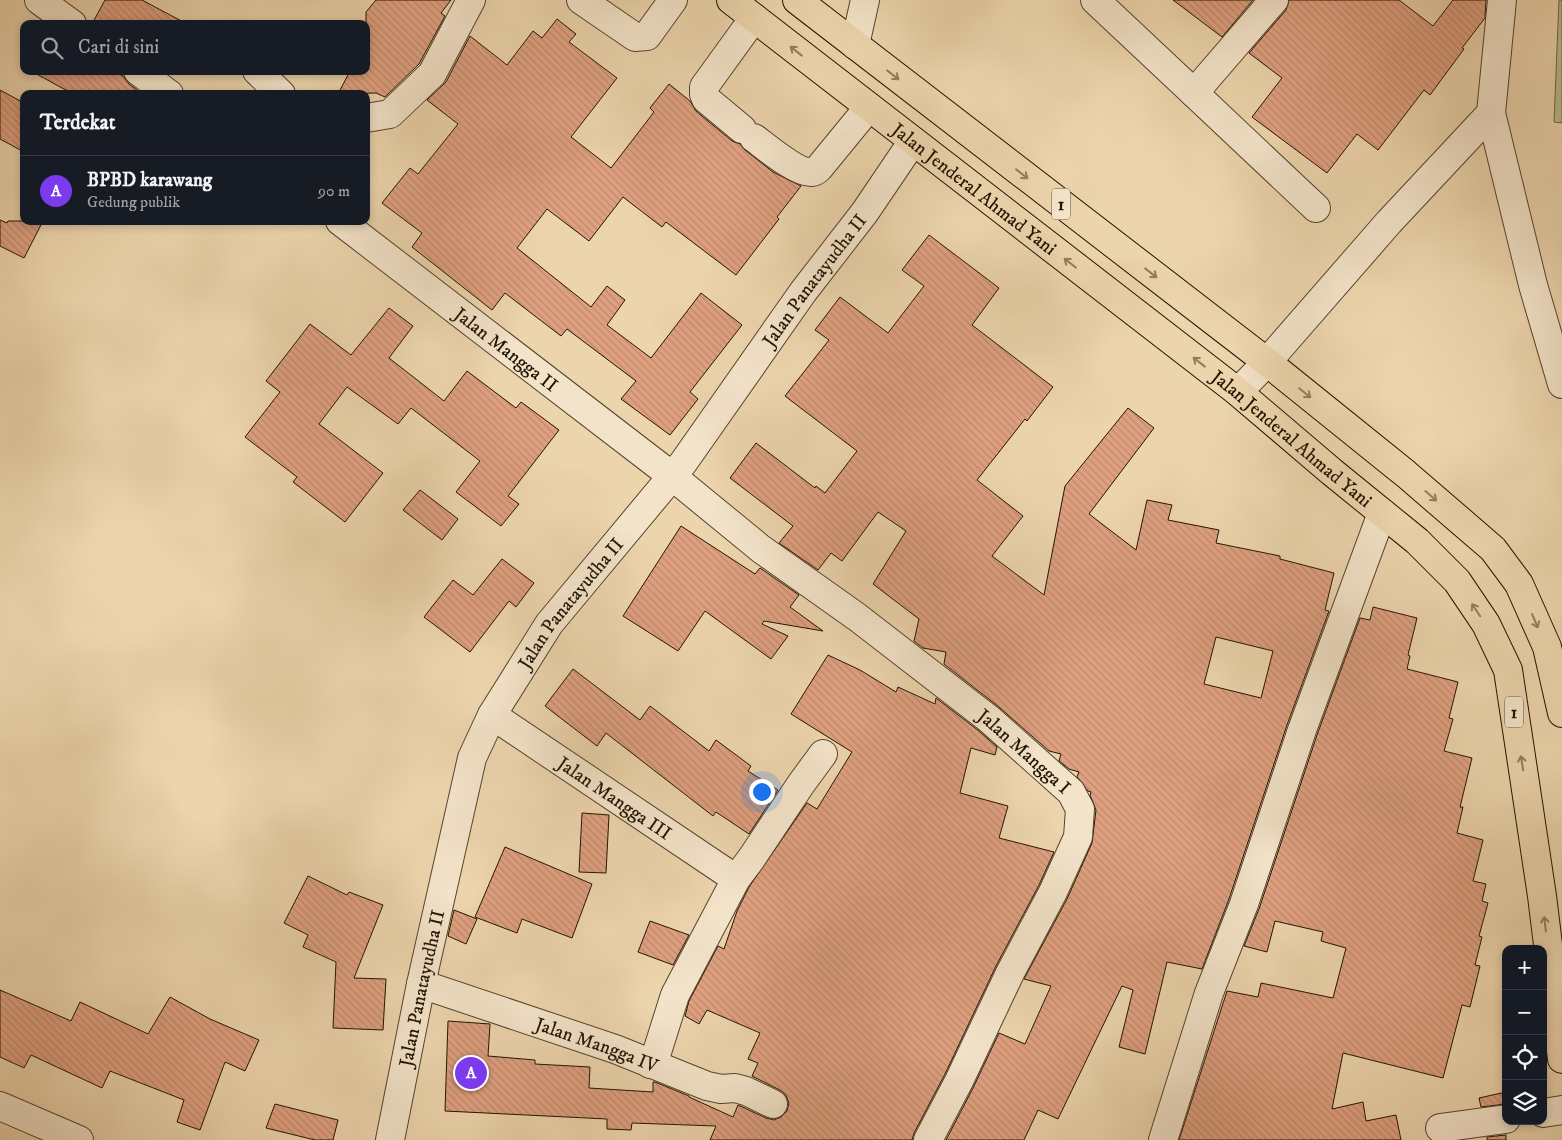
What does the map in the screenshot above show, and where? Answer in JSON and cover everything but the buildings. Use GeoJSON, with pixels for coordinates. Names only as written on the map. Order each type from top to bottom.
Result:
{"type":"FeatureCollection","features":[{"type":"Feature","properties":{"kind":"main road","name":"Jalan Jenderal Ahmad Yani"},"geometry":{"type":"LineString","coordinates":[[732,0],[1238,392],[1417,541],[1456,581],[1486,624],[1508,670],[1542,896],[1562,1059]]}},
{"type":"Feature","properties":{"kind":"main road","name":"1"},"geometry":{"type":"LineString","coordinates":[[797,0],[1267,362],[1406,474],[1493,549],[1520,584],[1547,647],[1562,713]]}},
{"type":"Feature","properties":{"kind":"main road"},"geometry":{"type":"LineString","coordinates":[[835,81],[855,46]]}},
{"type":"Feature","properties":{"kind":"street"},"geometry":{"type":"LineString","coordinates":[[39,0],[66,20]]}},
{"type":"Feature","properties":{"kind":"street"},"geometry":{"type":"LineString","coordinates":[[370,117],[390,114],[432,74],[472,0]]}},
{"type":"Feature","properties":{"kind":"street"},"geometry":{"type":"LineString","coordinates":[[581,0],[635,37],[641,38],[647,36],[674,0]]}},
{"type":"Feature","properties":{"kind":"street"},"geometry":{"type":"LineString","coordinates":[[855,46],[865,0]]}},
{"type":"Feature","properties":{"kind":"street"},"geometry":{"type":"LineString","coordinates":[[1095,0],[1316,208]]}},
{"type":"Feature","properties":{"kind":"street"},"geometry":{"type":"LineString","coordinates":[[1194,93],[1274,0]]}},
{"type":"Feature","properties":{"kind":"street"},"geometry":{"type":"LineString","coordinates":[[1502,0],[1491,113],[1533,285],[1562,384]]}},
{"type":"Feature","properties":{"kind":"street"},"geometry":{"type":"LineString","coordinates":[[754,18],[704,87],[706,99],[748,134],[779,157],[803,171],[811,172],[819,168],[869,107]]}},
{"type":"Feature","properties":{"kind":"street"},"geometry":{"type":"LineString","coordinates":[[143,75],[164,90]]}},
{"type":"Feature","properties":{"kind":"street"},"geometry":{"type":"LineString","coordinates":[[261,75],[277,90]]}},
{"type":"Feature","properties":{"kind":"street"},"geometry":{"type":"LineString","coordinates":[[1238,392],[1267,362],[1389,222],[1491,113]]}},
{"type":"Feature","properties":{"kind":"street","name":"Jalan Panatayudha II"},"geometry":{"type":"LineString","coordinates":[[390,1140],[421,984],[472,758],[492,715],[549,624],[672,476],[727,402],[804,292],[865,212],[913,141]]}},
{"type":"Feature","properties":{"kind":"street","name":"Jalan Mangga II"},"geometry":{"type":"LineString","coordinates":[[345,225],[672,476]]}},
{"type":"Feature","properties":{"kind":"street","name":"Jalan Mangga I"},"geometry":{"type":"LineString","coordinates":[[672,476],[761,549],[857,617],[988,719],[1071,792],[1080,809],[1078,837],[1054,892],[1010,972],[928,1140]]}},
{"type":"Feature","properties":{"kind":"street"},"geometry":{"type":"LineString","coordinates":[[1163,1140],[1210,993],[1244,904],[1302,730],[1382,513]]}},
{"type":"Feature","properties":{"kind":"street","name":"Jalan Mangga III"},"geometry":{"type":"LineString","coordinates":[[492,715],[736,879]]}},
{"type":"Feature","properties":{"kind":"street"},"geometry":{"type":"LineString","coordinates":[[650,1064],[657,1052],[675,995],[736,879],[751,860],[800,784],[823,754]]}},
{"type":"Feature","properties":{"kind":"street","name":"Jalan Mangga IV"},"geometry":{"type":"LineString","coordinates":[[421,984],[615,1049],[707,1086],[721,1089],[735,1088],[746,1091],[773,1104]]}},
{"type":"Feature","properties":{"kind":"street"},"geometry":{"type":"LineString","coordinates":[[0,1106],[79,1140]]}},
{"type":"Feature","properties":{"kind":"street"},"geometry":{"type":"LineString","coordinates":[[1547,1112],[1562,1110]]}},
{"type":"Feature","properties":{"kind":"street"},"geometry":{"type":"LineString","coordinates":[[1440,1128],[1502,1120]]}},
{"type":"Feature","properties":{"kind":"green space"},"geometry":{"type":"Polygon","coordinates":[[[1559,0],[1562,0],[1562,123],[1554,122],[1559,0]]]}},
{"type":"Feature","properties":{"kind":"place","name":"BPBD karawang"},"geometry":{"type":"Point","coordinates":[471,1073]}}]}
